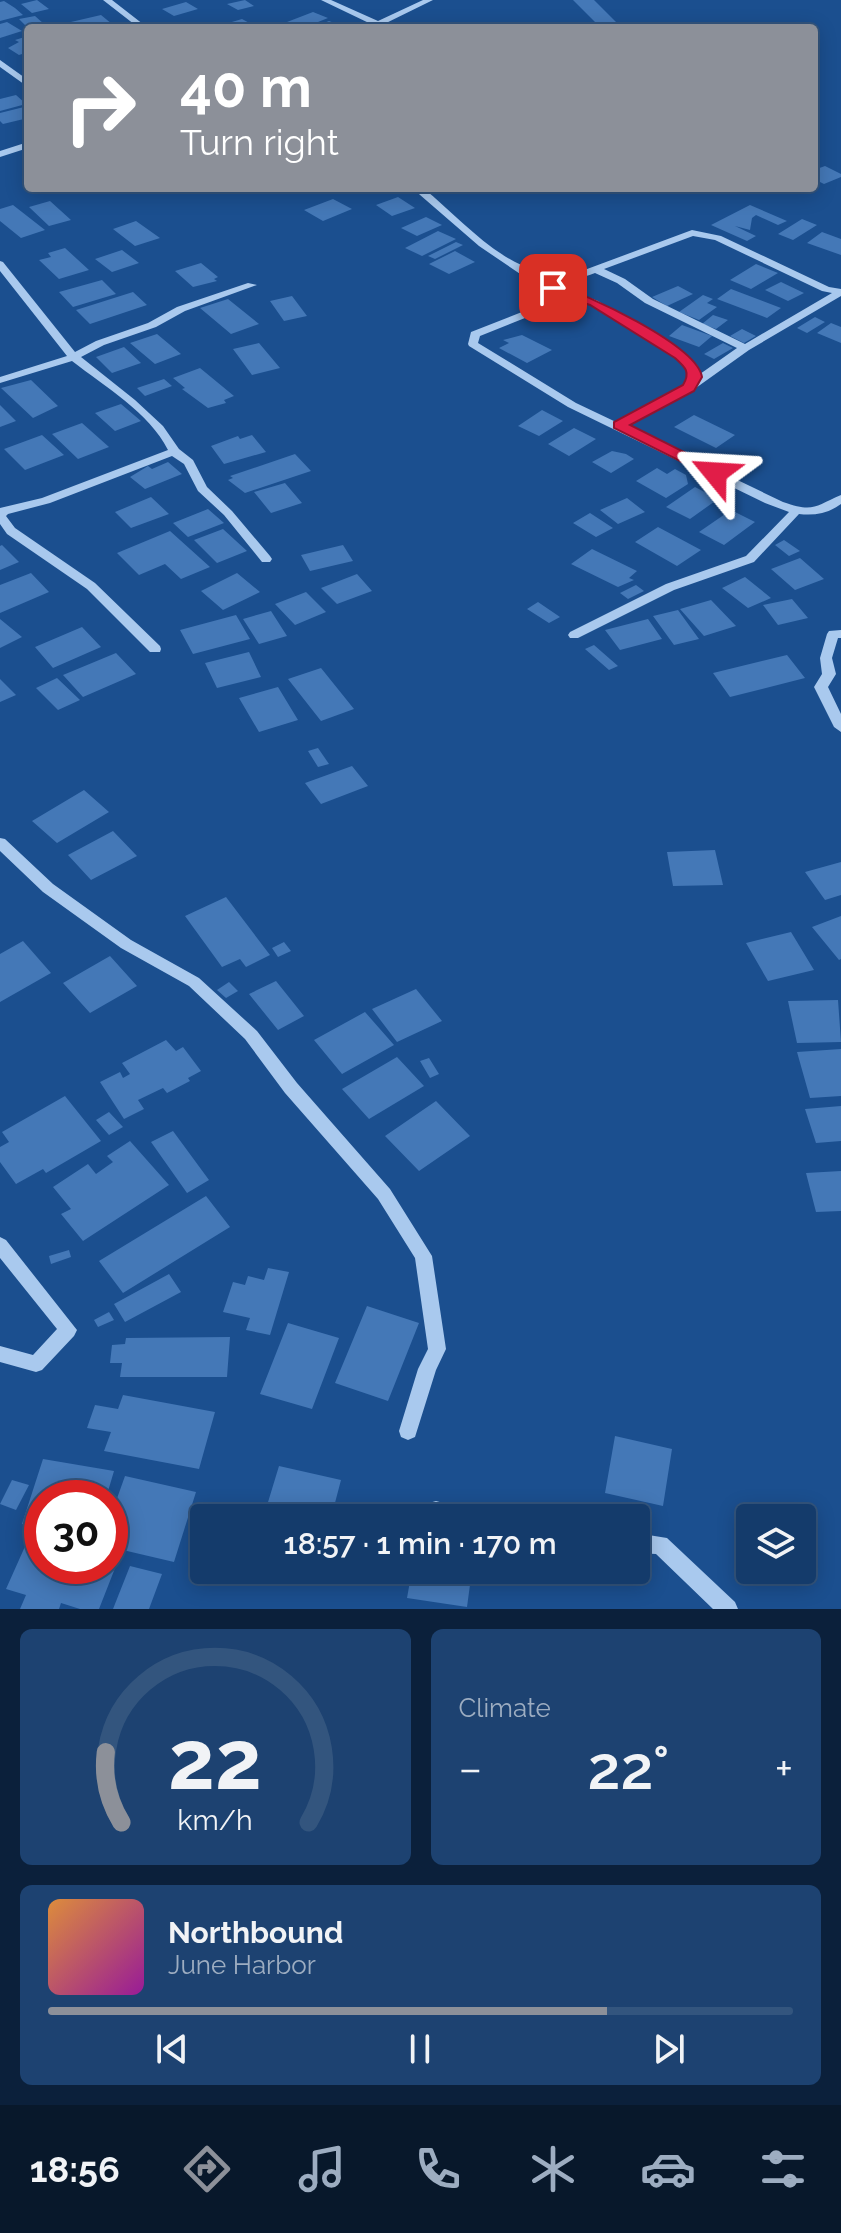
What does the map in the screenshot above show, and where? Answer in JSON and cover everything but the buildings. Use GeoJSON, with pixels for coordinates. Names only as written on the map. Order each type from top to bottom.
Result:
{"type":"FeatureCollection","features":[{"type":"Feature","properties":{"kind":"street"},"geometry":{"type":"LineString","coordinates":[[107,0],[139,24]]}},
{"type":"Feature","properties":{"kind":"street"},"geometry":{"type":"LineString","coordinates":[[325,0],[369,24]]}},
{"type":"Feature","properties":{"kind":"street"},"geometry":{"type":"LineString","coordinates":[[377,24],[429,0]]}},
{"type":"Feature","properties":{"kind":"street"},"geometry":{"type":"LineString","coordinates":[[0,63],[24,81]]}},
{"type":"Feature","properties":{"kind":"street"},"geometry":{"type":"LineString","coordinates":[[0,154],[24,146]]}},
{"type":"Feature","properties":{"kind":"street"},"geometry":{"type":"LineString","coordinates":[[422,192],[504,261],[536,280],[594,303],[679,355],[693,367],[695,377],[690,386]]}},
{"type":"Feature","properties":{"kind":"street"},"geometry":{"type":"LineString","coordinates":[[523,272],[551,279],[572,278],[681,234],[692,233],[718,238],[826,289],[841,292],[745,348],[678,397],[619,425]]}},
{"type":"Feature","properties":{"kind":"street"},"geometry":{"type":"LineString","coordinates":[[0,264],[74,357],[135,407],[172,443],[177,456],[189,462]]}},
{"type":"Feature","properties":{"kind":"street"},"geometry":{"type":"LineString","coordinates":[[597,270],[621,281],[649,301],[745,348]]}},
{"type":"Feature","properties":{"kind":"street"},"geometry":{"type":"LineString","coordinates":[[536,280],[544,289],[541,304],[536,310],[475,334],[473,344],[572,405],[795,512],[823,512],[841,498]]}},
{"type":"Feature","properties":{"kind":"street"},"geometry":{"type":"LineString","coordinates":[[0,380],[74,357],[100,343],[152,325],[181,309],[252,285]]}},
{"type":"Feature","properties":{"kind":"street"},"geometry":{"type":"LineString","coordinates":[[155,649],[91,586],[11,531],[0,516],[4,511],[46,501],[175,451],[189,462],[202,489],[228,513],[266,559]]}},
{"type":"Feature","properties":{"kind":"street"},"geometry":{"type":"LineString","coordinates":[[574,635],[670,587],[750,559],[795,512]]}},
{"type":"Feature","properties":{"kind":"street"},"geometry":{"type":"LineString","coordinates":[[841,634],[833,634],[826,658],[829,674],[821,687],[841,727]]}},
{"type":"Feature","properties":{"kind":"street"},"geometry":{"type":"LineString","coordinates":[[0,843],[48,888],[126,944],[194,982],[251,1035],[291,1088],[384,1194],[423,1256],[437,1349],[427,1369],[408,1431]]}},
{"type":"Feature","properties":{"kind":"street"},"geometry":{"type":"LineString","coordinates":[[0,1245],[68,1330],[36,1364],[0,1354]]}},
{"type":"Feature","properties":{"kind":"street"},"geometry":{"type":"LineString","coordinates":[[650,1544],[660,1545],[728,1609]]}},
{"type":"Feature","properties":{"kind":"route"},"geometry":{"type":"LineString","coordinates":[[553,288],[594,303],[679,355],[693,367],[695,377],[689,388],[678,397],[619,425],[715,473]]}}]}
